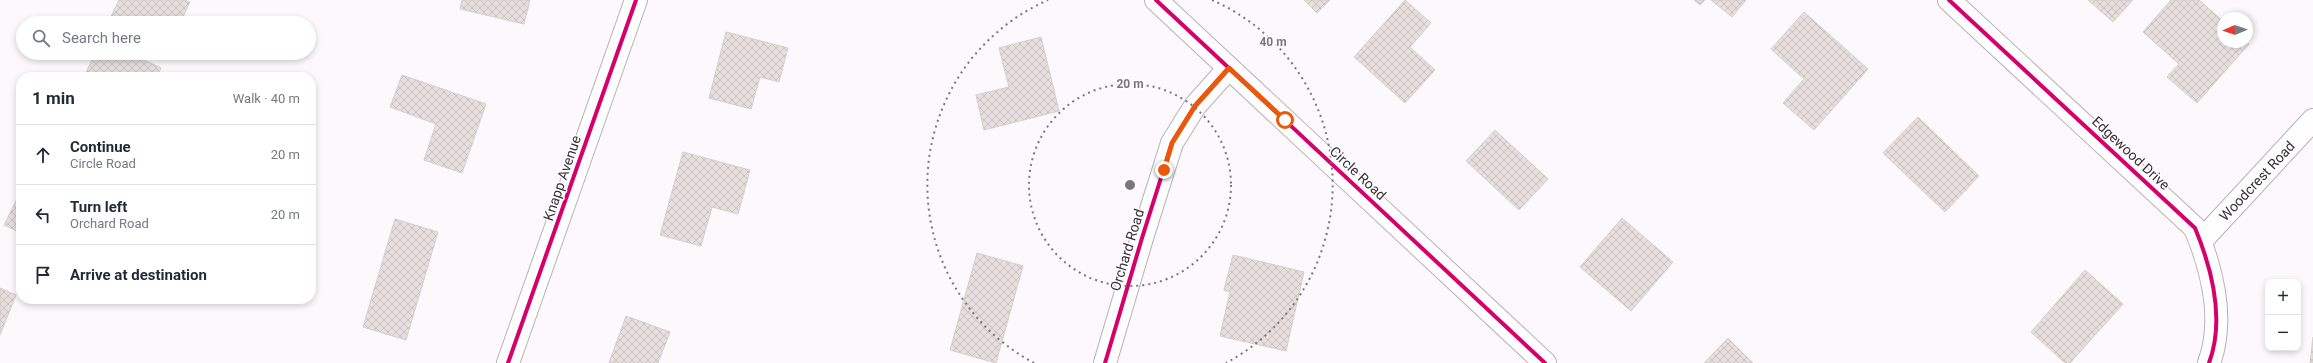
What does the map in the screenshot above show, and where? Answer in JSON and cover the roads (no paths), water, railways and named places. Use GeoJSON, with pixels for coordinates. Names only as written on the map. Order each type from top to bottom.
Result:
{"type":"FeatureCollection","features":[{"type":"Feature","properties":{"kind":"street","name":"Knapp Avenue"},"geometry":{"type":"LineString","coordinates":[[508,363],[636,0]]}},
{"type":"Feature","properties":{"kind":"street","name":"Circle Road"},"geometry":{"type":"LineString","coordinates":[[1156,0],[1545,363]]}},
{"type":"Feature","properties":{"kind":"street","name":"Edgewood Drive"},"geometry":{"type":"LineString","coordinates":[[1949,0],[2195,228],[2211,271],[2216,317],[2208,363]]}},
{"type":"Feature","properties":{"kind":"street","name":"Orchard Road"},"geometry":{"type":"LineString","coordinates":[[1105,363],[1172,143],[1195,106],[1229,68]]}},
{"type":"Feature","properties":{"kind":"street","name":"Woodcrest Road"},"geometry":{"type":"LineString","coordinates":[[2201,241],[2313,120]]}}]}
